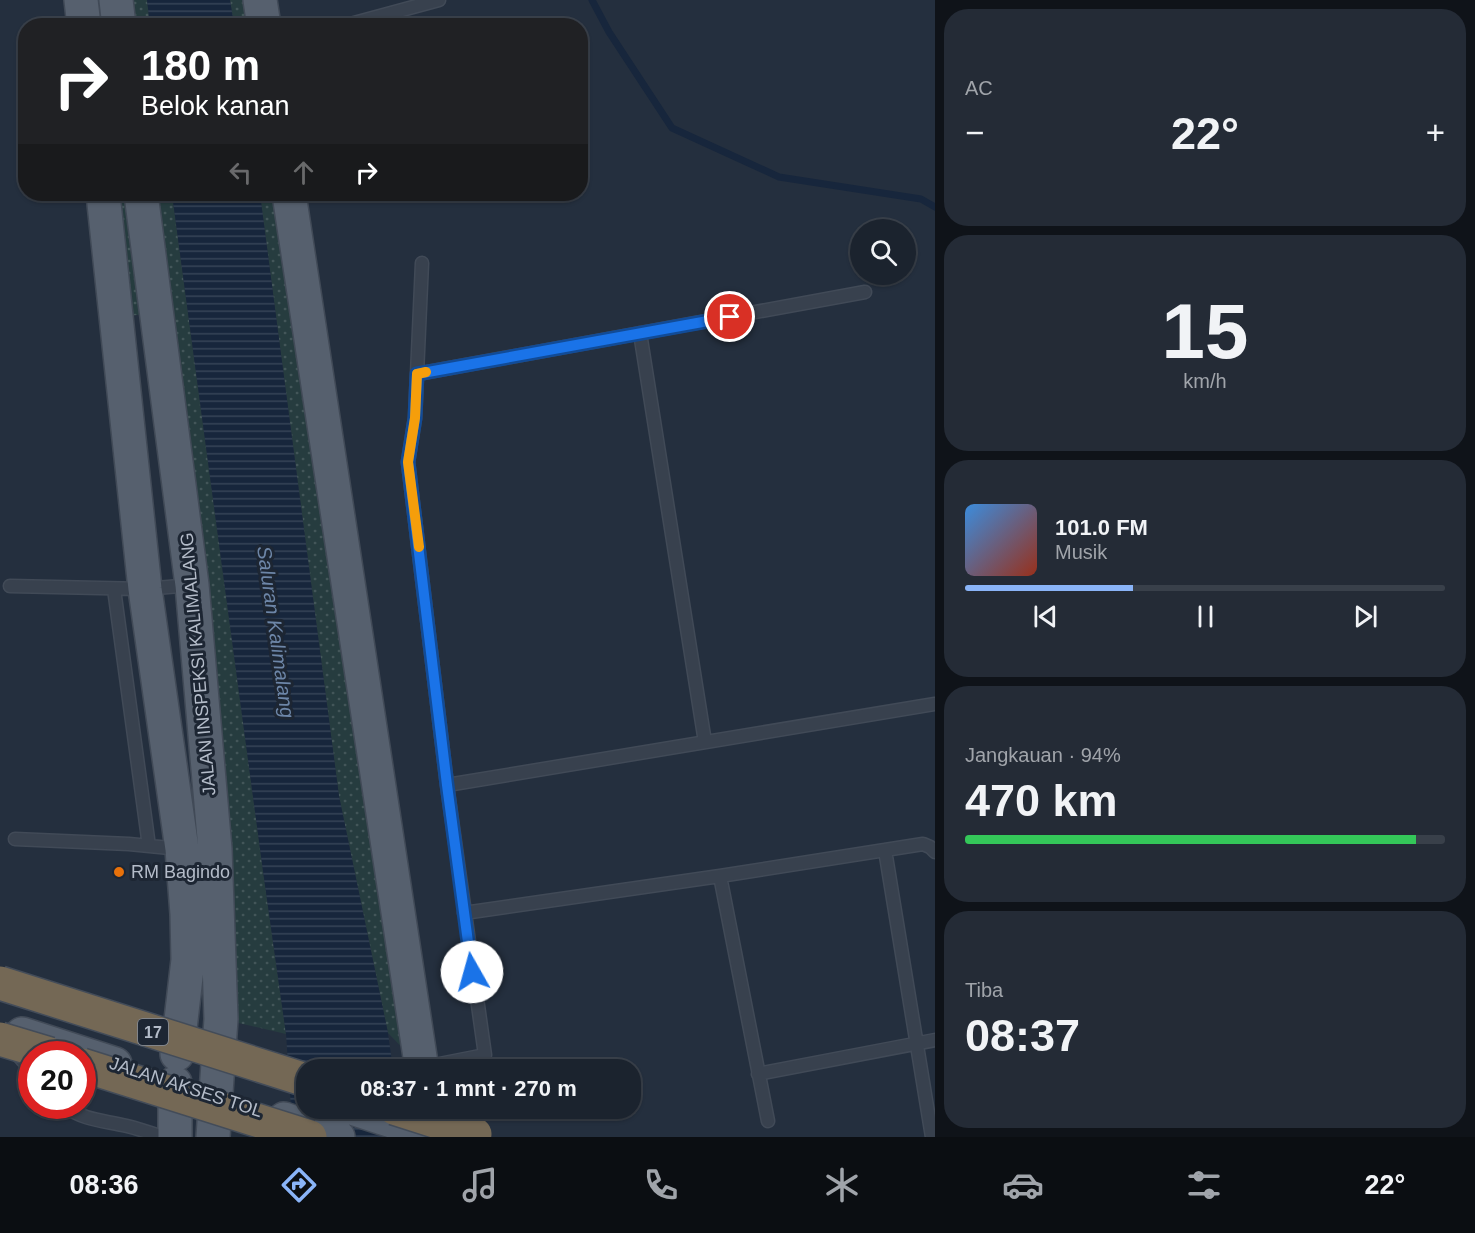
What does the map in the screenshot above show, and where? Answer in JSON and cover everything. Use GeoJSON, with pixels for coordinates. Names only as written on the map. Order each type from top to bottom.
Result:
{"type":"FeatureCollection","features":[{"type":"Feature","properties":{"kind":"highway","name":"17"},"geometry":{"type":"LineString","coordinates":[[0,983],[296,1077]]}},
{"type":"Feature","properties":{"kind":"highway"},"geometry":{"type":"LineString","coordinates":[[0,1039],[18,1044]]}},
{"type":"Feature","properties":{"kind":"highway"},"geometry":{"type":"LineString","coordinates":[[96,1069],[310,1137]]}},
{"type":"Feature","properties":{"kind":"highway"},"geometry":{"type":"LineString","coordinates":[[417,1122],[475,1134]]}},
{"type":"Feature","properties":{"kind":"main road"},"geometry":{"type":"LineString","coordinates":[[81,0],[83,18]]}},
{"type":"Feature","properties":{"kind":"main road"},"geometry":{"type":"LineString","coordinates":[[116,0],[118,18]]}},
{"type":"Feature","properties":{"kind":"main road"},"geometry":{"type":"LineString","coordinates":[[260,0],[263,18]]}},
{"type":"Feature","properties":{"kind":"main road","name":"JALAN INSPEKSI KALIMALANG"},"geometry":{"type":"LineString","coordinates":[[104,201],[117,317],[130,589],[198,849],[220,970],[213,1137]]}},
{"type":"Feature","properties":{"kind":"main road","name":"JALAN INSPEKSI KALIMALANG"},"geometry":{"type":"LineString","coordinates":[[142,201],[192,585],[198,849],[187,914],[188,960],[176,1069],[174,1137]]}},
{"type":"Feature","properties":{"kind":"main road"},"geometry":{"type":"LineString","coordinates":[[290,201],[420,1059]]}},
{"type":"Feature","properties":{"kind":"main road"},"geometry":{"type":"LineString","coordinates":[[117,317],[157,313]]}},
{"type":"Feature","properties":{"kind":"main road","name":"JALAN AKSES TOL"},"geometry":{"type":"LineString","coordinates":[[0,997],[176,1069],[251,1093],[338,1137]]}},
{"type":"Feature","properties":{"kind":"main road","name":"JALAN AKSES TOL"},"geometry":{"type":"LineString","coordinates":[[0,1027],[176,1069]]}},
{"type":"Feature","properties":{"kind":"main road","name":"JALAN AKSES TOL"},"geometry":{"type":"LineString","coordinates":[[251,1093],[296,1094]]}},
{"type":"Feature","properties":{"kind":"lane"},"geometry":{"type":"LineString","coordinates":[[373,18],[439,0]]}},
{"type":"Feature","properties":{"kind":"lane"},"geometry":{"type":"LineString","coordinates":[[422,263],[415,418],[408,462],[447,785],[485,1055],[467,1059]]}},
{"type":"Feature","properties":{"kind":"lane"},"geometry":{"type":"LineString","coordinates":[[417,374],[865,292]]}},
{"type":"Feature","properties":{"kind":"lane"},"geometry":{"type":"LineString","coordinates":[[640,333],[705,742]]}},
{"type":"Feature","properties":{"kind":"lane"},"geometry":{"type":"LineString","coordinates":[[10,586],[130,589],[192,585]]}},
{"type":"Feature","properties":{"kind":"lane"},"geometry":{"type":"LineString","coordinates":[[130,589],[149,846]]}},
{"type":"Feature","properties":{"kind":"lane"},"geometry":{"type":"LineString","coordinates":[[447,785],[935,704]]}},
{"type":"Feature","properties":{"kind":"lane"},"geometry":{"type":"LineString","coordinates":[[15,839],[198,849]]}},
{"type":"Feature","properties":{"kind":"lane"},"geometry":{"type":"LineString","coordinates":[[464,913],[923,844],[935,852]]}},
{"type":"Feature","properties":{"kind":"lane"},"geometry":{"type":"LineString","coordinates":[[885,850],[932,1137]]}},
{"type":"Feature","properties":{"kind":"lane"},"geometry":{"type":"LineString","coordinates":[[720,876],[768,1121]]}},
{"type":"Feature","properties":{"kind":"lane"},"geometry":{"type":"LineString","coordinates":[[0,1034],[18,1055]]}},
{"type":"Feature","properties":{"kind":"lane"},"geometry":{"type":"LineString","coordinates":[[758,1074],[935,1040]]}},
{"type":"Feature","properties":{"kind":"lane"},"geometry":{"type":"LineString","coordinates":[[91,1119],[125,1125],[163,1137]]}},
{"type":"Feature","properties":{"kind":"green space"},"geometry":{"type":"Polygon","coordinates":[[[81,0],[147,0],[149,18],[83,18],[81,0]]]}},
{"type":"Feature","properties":{"kind":"green space"},"geometry":{"type":"Polygon","coordinates":[[[230,0],[260,0],[263,18],[233,18],[230,0]]]}},
{"type":"Feature","properties":{"kind":"green space"},"geometry":{"type":"Polygon","coordinates":[[[104,201],[173,201],[286,1034],[221,1019],[157,313],[117,317],[104,201]]]}},
{"type":"Feature","properties":{"kind":"green space"},"geometry":{"type":"Polygon","coordinates":[[[261,201],[290,201],[421,1059],[413,1059],[388,1033],[339,796],[261,201]]]}},
{"type":"Feature","properties":{"kind":"water"},"geometry":{"type":"Polygon","coordinates":[[[147,0],[230,0],[233,18],[149,18],[147,0]]]}},
{"type":"Feature","properties":{"kind":"water","name":"Saluran Kalimalang"},"geometry":{"type":"Polygon","coordinates":[[[173,201],[261,201],[339,796],[392,1059],[296,1059],[296,1119],[399,1119],[402,1137],[293,1137],[286,1034],[173,201]]]}},
{"type":"Feature","properties":{"kind":"waterway"},"geometry":{"type":"LineString","coordinates":[[592,0],[609,32],[672,128],[779,177],[921,199],[935,207]]}},
{"type":"Feature","properties":{"kind":"slow traffic"},"geometry":{"type":"LineString","coordinates":[[419,547],[408,462],[415,418],[417,374],[426,372]]}},
{"type":"Feature","properties":{"kind":"place","name":"RM Bagindo"},"geometry":{"type":"Point","coordinates":[119,872]}},
{"type":"Feature","properties":{"kind":"route"},"geometry":{"type":"LineString","coordinates":[[472,972],[408,462],[415,418],[417,374],[730,317]]}}]}
